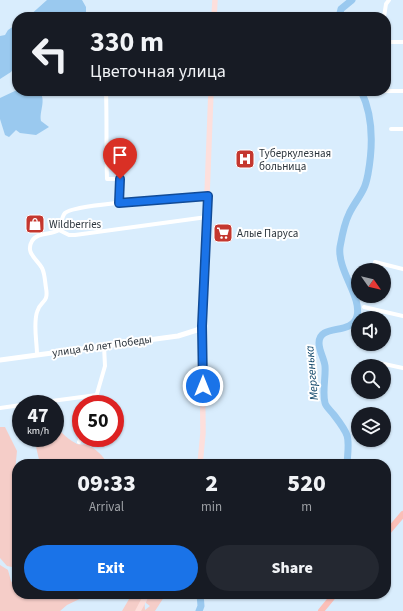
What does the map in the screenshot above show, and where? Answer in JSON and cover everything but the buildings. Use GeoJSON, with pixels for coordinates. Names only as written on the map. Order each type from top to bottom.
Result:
{"type":"FeatureCollection","features":[{"type":"Feature","properties":{"kind":"main road"},"geometry":{"type":"LineString","coordinates":[[214,12],[215,0]]}},
{"type":"Feature","properties":{"kind":"main road"},"geometry":{"type":"LineString","coordinates":[[200,459],[203,433],[202,326],[212,96]]}},
{"type":"Feature","properties":{"kind":"main road"},"geometry":{"type":"LineString","coordinates":[[391,528],[403,514]]}},
{"type":"Feature","properties":{"kind":"main road"},"geometry":{"type":"LineString","coordinates":[[138,611],[144,599]]}},
{"type":"Feature","properties":{"kind":"main road"},"geometry":{"type":"LineString","coordinates":[[321,611],[331,599]]}},
{"type":"Feature","properties":{"kind":"street"},"geometry":{"type":"LineString","coordinates":[[385,12],[386,4],[389,0]]}},
{"type":"Feature","properties":{"kind":"street"},"geometry":{"type":"LineString","coordinates":[[391,42],[403,42]]}},
{"type":"Feature","properties":{"kind":"street"},"geometry":{"type":"LineString","coordinates":[[391,91],[403,91]]}},
{"type":"Feature","properties":{"kind":"street"},"geometry":{"type":"LineString","coordinates":[[106,96],[106,179],[120,179],[119,203]]}},
{"type":"Feature","properties":{"kind":"street"},"geometry":{"type":"LineString","coordinates":[[391,129],[403,129]]}},
{"type":"Feature","properties":{"kind":"street"},"geometry":{"type":"LineString","coordinates":[[37,355],[35,320],[38,308],[45,302],[48,295],[43,271],[38,263],[32,258],[31,254],[30,246],[35,237],[55,233],[59,230],[62,217],[66,212],[77,208],[208,196]]}},
{"type":"Feature","properties":{"kind":"street"},"geometry":{"type":"LineString","coordinates":[[59,230],[69,235],[75,235],[207,217]]}},
{"type":"Feature","properties":{"kind":"street"},"geometry":{"type":"LineString","coordinates":[[375,262],[403,269]]}},
{"type":"Feature","properties":{"kind":"street"},"geometry":{"type":"LineString","coordinates":[[364,307],[403,316]]}},
{"type":"Feature","properties":{"kind":"street","name":"улица 40 лет Победы"},"geometry":{"type":"LineString","coordinates":[[0,360],[178,336],[197,330],[202,326]]}},
{"type":"Feature","properties":{"kind":"street"},"geometry":{"type":"LineString","coordinates":[[97,395],[105,366],[104,346]]}},
{"type":"Feature","properties":{"kind":"street"},"geometry":{"type":"LineString","coordinates":[[391,365],[403,368]]}},
{"type":"Feature","properties":{"kind":"street"},"geometry":{"type":"LineString","coordinates":[[0,408],[12,406]]}},
{"type":"Feature","properties":{"kind":"shaded area"},"geometry":{"type":"Polygon","coordinates":[[[0,427],[5,427],[12,441],[12,447],[15,447],[17,451],[16,459],[12,459],[12,567],[7,566],[0,558],[0,427]]]}},
{"type":"Feature","properties":{"kind":"shaded area"},"geometry":{"type":"Polygon","coordinates":[[[64,434],[72,440],[72,447],[92,447],[104,459],[39,459],[36,447],[64,447],[64,434]]]}},
{"type":"Feature","properties":{"kind":"shaded area"},"geometry":{"type":"Polygon","coordinates":[[[0,565],[8,570],[12,582],[12,599],[80,599],[67,605],[60,611],[0,611],[0,565]]]}},
{"type":"Feature","properties":{"kind":"shaded area"},"geometry":{"type":"Polygon","coordinates":[[[129,599],[144,599],[145,610],[150,606],[146,603],[146,599],[163,599],[155,611],[122,611],[129,599]]]}},
{"type":"Feature","properties":{"kind":"water"},"geometry":{"type":"Polygon","coordinates":[[[47,0],[82,0],[86,7],[86,12],[34,12],[47,0]]]}},
{"type":"Feature","properties":{"kind":"water"},"geometry":{"type":"Polygon","coordinates":[[[12,27],[12,71],[0,79],[0,36],[5,35],[12,27]]]}},
{"type":"Feature","properties":{"kind":"water"},"geometry":{"type":"Polygon","coordinates":[[[12,92],[12,96],[42,96],[43,102],[41,121],[49,127],[36,135],[20,133],[16,130],[9,137],[5,135],[0,119],[0,98],[12,92]]]}},
{"type":"Feature","properties":{"kind":"waterway","name":"Мергенька"},"geometry":{"type":"LineString","coordinates":[[340,12],[341,9],[352,0]]}},
{"type":"Feature","properties":{"kind":"waterway","name":"Мергенька"},"geometry":{"type":"LineString","coordinates":[[347,459],[348,438],[340,422],[327,408],[325,403],[325,366],[319,343],[320,337],[324,333],[349,326],[354,322],[357,316],[358,309],[356,300],[342,265],[340,247],[347,218],[365,185],[370,163],[370,121],[363,96]]}},
{"type":"Feature","properties":{"kind":"waterway","name":"Мергенька"},"geometry":{"type":"LineString","coordinates":[[199,611],[201,606],[200,599]]}},
{"type":"Feature","properties":{"kind":"place","name":"Туберкулезная больница"},"geometry":{"type":"Point","coordinates":[245,159]}},
{"type":"Feature","properties":{"kind":"place","name":"Wildberries"},"geometry":{"type":"Point","coordinates":[35,224]}},
{"type":"Feature","properties":{"kind":"place","name":"Алые Паруса"},"geometry":{"type":"Point","coordinates":[223,233]}},
{"type":"Feature","properties":{"kind":"route"},"geometry":{"type":"LineString","coordinates":[[120,179],[119,203],[208,196],[202,326],[203,386]]}}]}
